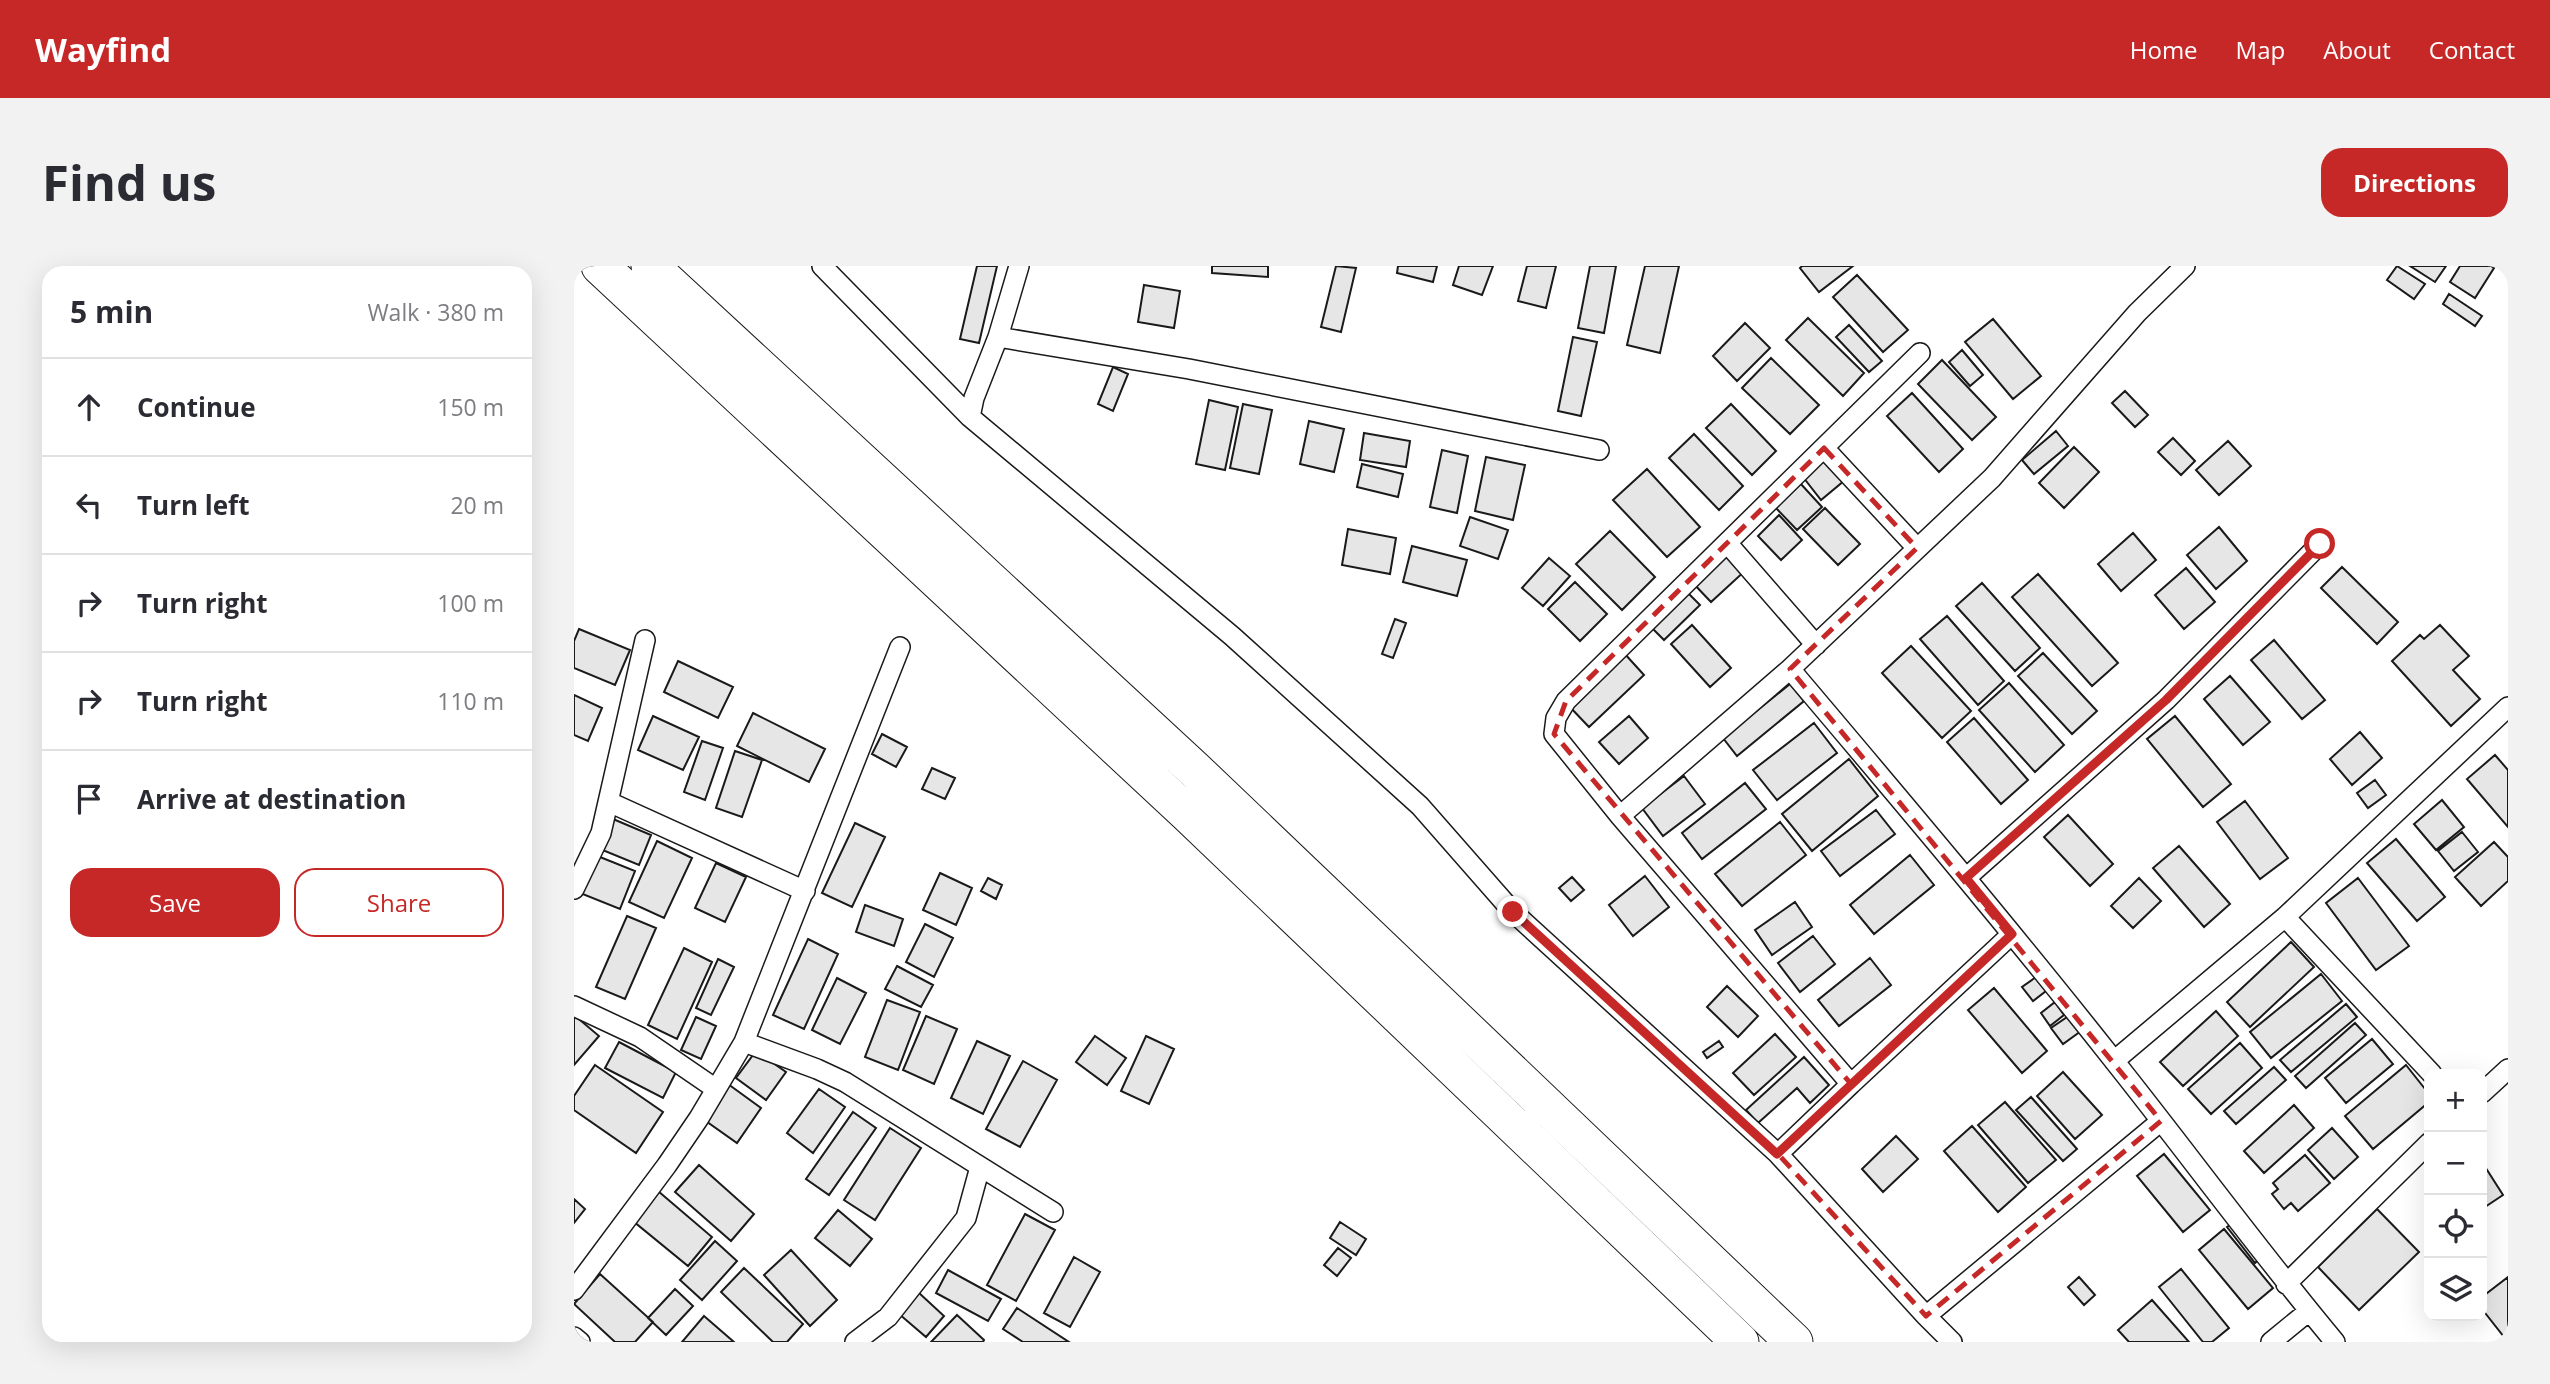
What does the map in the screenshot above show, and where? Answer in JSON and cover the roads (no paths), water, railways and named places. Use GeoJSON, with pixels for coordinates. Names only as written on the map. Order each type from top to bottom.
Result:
{"type":"FeatureCollection","features":[{"type":"Feature","properties":{"kind":"highway"},"geometry":{"type":"LineString","coordinates":[[600,266],[1188,814],[1740,1342]]}},
{"type":"Feature","properties":{"kind":"highway"},"geometry":{"type":"LineString","coordinates":[[650,266],[1193,768],[1794,1342]]}},
{"type":"Feature","properties":{"kind":"street"},"geometry":{"type":"LineString","coordinates":[[822,266],[970,417],[1232,636],[1420,806],[1513,912],[1777,1154],[1952,1342]]}},
{"type":"Feature","properties":{"kind":"street"},"geometry":{"type":"LineString","coordinates":[[970,417],[1019,266]]}},
{"type":"Feature","properties":{"kind":"street"},"geometry":{"type":"LineString","coordinates":[[1620,816],[1790,669],[1992,478],[2137,313],[2185,266]]}},
{"type":"Feature","properties":{"kind":"street"},"geometry":{"type":"LineString","coordinates":[[998,337],[1189,369],[1600,450]]}},
{"type":"Feature","properties":{"kind":"street"},"geometry":{"type":"LineString","coordinates":[[1851,1084],[1620,816],[1554,734],[1556,718],[1566,701],[1920,353]]}},
{"type":"Feature","properties":{"kind":"street"},"geometry":{"type":"LineString","coordinates":[[1824,448],[1917,548]]}},
{"type":"Feature","properties":{"kind":"street"},"geometry":{"type":"LineString","coordinates":[[1728,544],[1816,645]]}},
{"type":"Feature","properties":{"kind":"street"},"geometry":{"type":"LineString","coordinates":[[1966,878],[2166,700],[2320,544]]}},
{"type":"Feature","properties":{"kind":"street"},"geometry":{"type":"LineString","coordinates":[[574,889],[601,833],[645,640]]}},
{"type":"Feature","properties":{"kind":"street"},"geometry":{"type":"LineString","coordinates":[[574,1290],[667,1165],[744,1042],[901,647]]}},
{"type":"Feature","properties":{"kind":"street"},"geometry":{"type":"LineString","coordinates":[[1790,669],[2012,934],[2286,1284],[2335,1342]]}},
{"type":"Feature","properties":{"kind":"street"},"geometry":{"type":"LineString","coordinates":[[2114,1061],[2285,916],[2508,707]]}},
{"type":"Feature","properties":{"kind":"street"},"geometry":{"type":"LineString","coordinates":[[609,802],[806,891]]}},
{"type":"Feature","properties":{"kind":"street"},"geometry":{"type":"LineString","coordinates":[[2285,916],[2427,1069]]}},
{"type":"Feature","properties":{"kind":"street"},"geometry":{"type":"LineString","coordinates":[[1777,1154],[2012,934]]}},
{"type":"Feature","properties":{"kind":"street"},"geometry":{"type":"LineString","coordinates":[[574,1006],[640,1037],[716,1089]]}},
{"type":"Feature","properties":{"kind":"street"},"geometry":{"type":"LineString","coordinates":[[744,1042],[845,1082],[1053,1212]]}},
{"type":"Feature","properties":{"kind":"street"},"geometry":{"type":"LineString","coordinates":[[2487,1088],[2508,1069]]}},
{"type":"Feature","properties":{"kind":"street"},"geometry":{"type":"LineString","coordinates":[[1926,1317],[2161,1121]]}},
{"type":"Feature","properties":{"kind":"street"},"geometry":{"type":"LineString","coordinates":[[2286,1284],[2424,1148]]}},
{"type":"Feature","properties":{"kind":"street"},"geometry":{"type":"LineString","coordinates":[[855,1342],[888,1317],[966,1218],[980,1167]]}},
{"type":"Feature","properties":{"kind":"street"},"geometry":{"type":"LineString","coordinates":[[2271,1342],[2309,1311]]}},
{"type":"Feature","properties":{"kind":"street"},"geometry":{"type":"LineString","coordinates":[[574,1337],[580,1342]]}}]}
